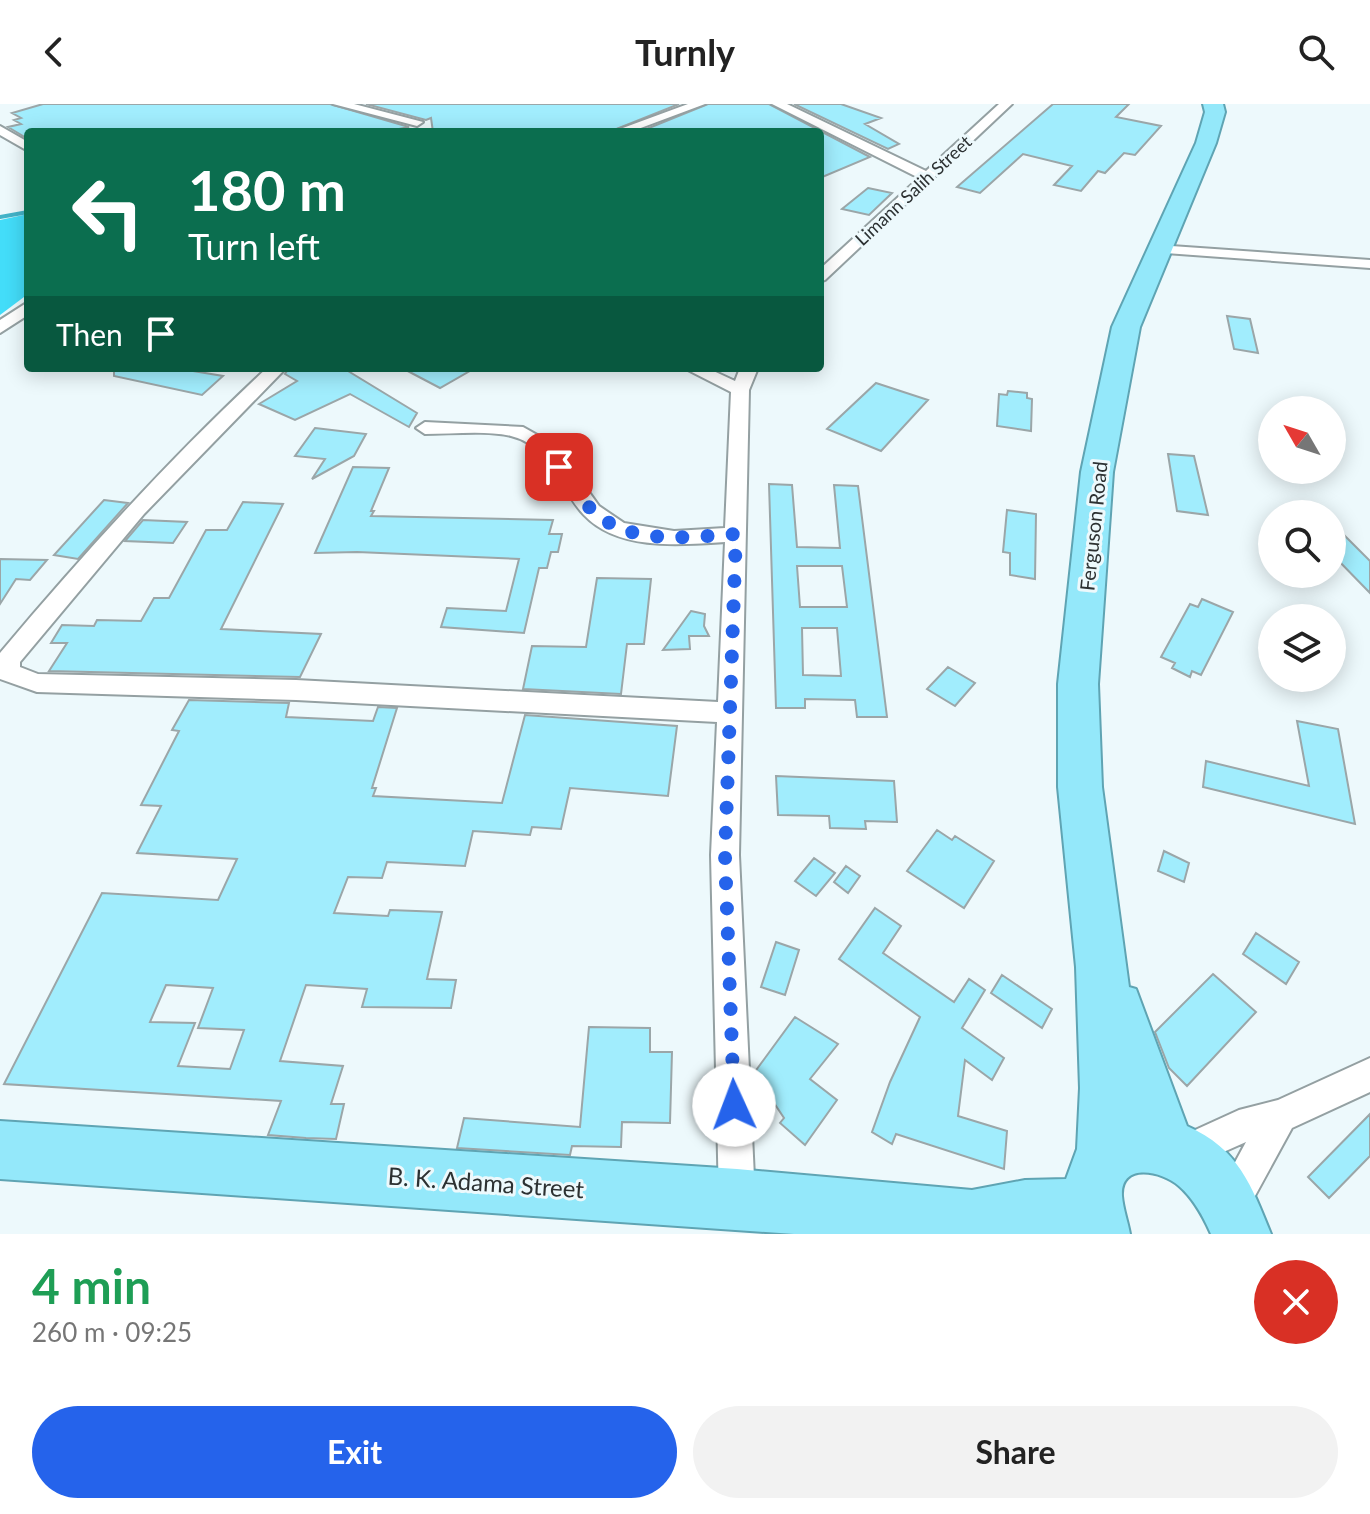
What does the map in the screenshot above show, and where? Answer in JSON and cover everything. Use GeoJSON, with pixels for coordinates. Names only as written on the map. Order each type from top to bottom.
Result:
{"type":"FeatureCollection","features":[{"type":"Feature","properties":{"kind":"highway","name":"Ferguson Road"},"geometry":{"type":"LineString","coordinates":[[1100,1201],[1108,1088],[1102,967],[1080,787],[1078,684],[1097,472],[1126,327],[1157,249],[1206,143],[1215,112],[1213,104]]}},
{"type":"Feature","properties":{"kind":"highway","name":"Ferguson Road"},"geometry":{"type":"LineString","coordinates":[[1102,967],[1174,1149]]}},
{"type":"Feature","properties":{"kind":"highway"},"geometry":{"type":"LineString","coordinates":[[1100,1201],[1117,1148],[1132,1143],[1174,1149],[1210,1174],[1239,1226]]}},
{"type":"Feature","properties":{"kind":"highway","name":"B. K. Adama Street"},"geometry":{"type":"LineString","coordinates":[[0,1150],[737,1199],[992,1227],[1025,1210],[1100,1201]]}},
{"type":"Feature","properties":{"kind":"street"},"geometry":{"type":"LineString","coordinates":[[339,104],[415,123]]}},
{"type":"Feature","properties":{"kind":"street"},"geometry":{"type":"LineString","coordinates":[[630,128],[699,104]]}},
{"type":"Feature","properties":{"kind":"street"},"geometry":{"type":"LineString","coordinates":[[778,104],[928,177]]}},
{"type":"Feature","properties":{"kind":"street","name":"Limann Salih Street"},"geometry":{"type":"LineString","coordinates":[[824,273],[1006,104]]}},
{"type":"Feature","properties":{"kind":"street"},"geometry":{"type":"LineString","coordinates":[[0,130],[24,144]]}},
{"type":"Feature","properties":{"kind":"street"},"geometry":{"type":"LineString","coordinates":[[824,143],[843,136]]}},
{"type":"Feature","properties":{"kind":"street"},"geometry":{"type":"LineString","coordinates":[[0,151],[24,145]]}},
{"type":"Feature","properties":{"kind":"street"},"geometry":{"type":"LineString","coordinates":[[1157,249],[1370,264]]}},
{"type":"Feature","properties":{"kind":"street"},"geometry":{"type":"LineString","coordinates":[[0,328],[24,310]]}},
{"type":"Feature","properties":{"kind":"street"},"geometry":{"type":"LineString","coordinates":[[273,372],[219,421],[94,555],[8,660],[8,672],[37,683],[296,690],[731,713]]}},
{"type":"Feature","properties":{"kind":"street"},"geometry":{"type":"LineString","coordinates":[[712,372],[744,379],[725,855],[737,1199]]}},
{"type":"Feature","properties":{"kind":"street"},"geometry":{"type":"LineString","coordinates":[[425,428],[516,431],[548,449],[592,511],[618,529],[674,538],[736,534]]}},
{"type":"Feature","properties":{"kind":"street"},"geometry":{"type":"LineString","coordinates":[[1174,1149],[1280,1116],[1370,1075]]}},
{"type":"Feature","properties":{"kind":"street"},"geometry":{"type":"LineString","coordinates":[[1239,1226],[1280,1116]]}},
{"type":"Feature","properties":{"kind":"shaded area"},"geometry":{"type":"Polygon","coordinates":[[[24,215],[24,297],[0,315],[0,220],[24,215]]]}},
{"type":"Feature","properties":{"kind":"building"},"geometry":{"type":"Polygon","coordinates":[[[43,104],[330,104],[409,127],[24,128],[24,137],[8,127],[21,124],[14,120],[21,118],[12,113],[43,104]]]}},
{"type":"Feature","properties":{"kind":"building"},"geometry":{"type":"Polygon","coordinates":[[[366,104],[679,104],[619,128],[432,128],[431,118],[426,120],[366,104]]]}},
{"type":"Feature","properties":{"kind":"building"},"geometry":{"type":"Polygon","coordinates":[[[708,104],[769,104],[815,128],[649,128],[708,104]]]}},
{"type":"Feature","properties":{"kind":"building"},"geometry":{"type":"Polygon","coordinates":[[[794,104],[841,104],[881,118],[865,124],[899,144],[888,149],[794,104]]]}},
{"type":"Feature","properties":{"kind":"building"},"geometry":{"type":"Polygon","coordinates":[[[1053,104],[1129,104],[1116,117],[1161,126],[1135,155],[1124,153],[1105,173],[1098,171],[1081,191],[1054,185],[1072,166],[1023,154],[980,193],[957,187],[1053,104]]]}},
{"type":"Feature","properties":{"kind":"building"},"geometry":{"type":"Polygon","coordinates":[[[824,133],[870,157],[824,176],[824,133]]]}},
{"type":"Feature","properties":{"kind":"building"},"geometry":{"type":"Polygon","coordinates":[[[868,188],[892,193],[869,215],[842,209],[868,188]]]}},
{"type":"Feature","properties":{"kind":"building"},"geometry":{"type":"Polygon","coordinates":[[[1227,316],[1250,319],[1258,353],[1234,349],[1227,316]]]}},
{"type":"Feature","properties":{"kind":"building"},"geometry":{"type":"Polygon","coordinates":[[[114,372],[199,372],[223,376],[202,395],[114,376],[114,372]]]}},
{"type":"Feature","properties":{"kind":"building"},"geometry":{"type":"Polygon","coordinates":[[[350,372],[417,413],[409,427],[350,394],[295,420],[259,404],[297,381],[285,374],[350,372]]]}},
{"type":"Feature","properties":{"kind":"building"},"geometry":{"type":"Polygon","coordinates":[[[410,372],[468,372],[440,388],[410,372]]]}},
{"type":"Feature","properties":{"kind":"building"},"geometry":{"type":"Polygon","coordinates":[[[876,383],[928,400],[881,451],[827,429],[876,383]]]}},
{"type":"Feature","properties":{"kind":"building"},"geometry":{"type":"Polygon","coordinates":[[[1008,391],[1027,393],[1027,398],[1032,399],[1031,431],[997,426],[999,394],[1007,395],[1008,391]]]}},
{"type":"Feature","properties":{"kind":"building"},"geometry":{"type":"Polygon","coordinates":[[[315,428],[366,434],[354,456],[312,479],[325,459],[295,456],[315,428]]]}},
{"type":"Feature","properties":{"kind":"building"},"geometry":{"type":"Polygon","coordinates":[[[1168,454],[1194,456],[1208,515],[1177,511],[1168,454]]]}},
{"type":"Feature","properties":{"kind":"building"},"geometry":{"type":"Polygon","coordinates":[[[353,467],[389,468],[371,516],[553,520],[549,534],[562,534],[558,552],[551,552],[547,568],[539,568],[524,633],[441,627],[447,608],[506,611],[519,559],[315,553],[353,467]]]}},
{"type":"Feature","properties":{"kind":"building"},"geometry":{"type":"Polygon","coordinates":[[[769,484],[792,485],[797,547],[840,548],[834,485],[858,486],[887,717],[857,717],[855,700],[805,699],[805,708],[776,708],[769,484]],[[797,566],[800,607],[847,607],[842,566],[797,566]],[[802,628],[803,675],[841,676],[837,628],[802,628]]]}},
{"type":"Feature","properties":{"kind":"building"},"geometry":{"type":"Polygon","coordinates":[[[104,500],[128,503],[78,559],[54,555],[104,500]]]}},
{"type":"Feature","properties":{"kind":"building"},"geometry":{"type":"Polygon","coordinates":[[[243,502],[283,504],[221,629],[321,634],[300,677],[49,671],[67,643],[51,643],[62,625],[94,626],[97,620],[141,621],[154,598],[169,598],[206,530],[227,530],[243,502]]]}},
{"type":"Feature","properties":{"kind":"building"},"geometry":{"type":"Polygon","coordinates":[[[1007,510],[1036,514],[1035,579],[1010,575],[1010,553],[1003,552],[1007,510]]]}},
{"type":"Feature","properties":{"kind":"building"},"geometry":{"type":"Polygon","coordinates":[[[143,520],[187,522],[173,543],[125,541],[143,520]]]}},
{"type":"Feature","properties":{"kind":"building"},"geometry":{"type":"Polygon","coordinates":[[[1346,537],[1370,561],[1370,593],[1346,568],[1346,537]]]}},
{"type":"Feature","properties":{"kind":"building"},"geometry":{"type":"Polygon","coordinates":[[[0,559],[47,560],[30,580],[16,579],[0,604],[0,559]]]}},
{"type":"Feature","properties":{"kind":"building"},"geometry":{"type":"Polygon","coordinates":[[[597,578],[651,579],[644,644],[627,644],[621,694],[523,689],[532,646],[586,647],[597,578]]]}},
{"type":"Feature","properties":{"kind":"building"},"geometry":{"type":"Polygon","coordinates":[[[1202,599],[1233,612],[1201,675],[1192,671],[1190,677],[1172,668],[1175,663],[1161,657],[1190,604],[1198,607],[1202,599]]]}},
{"type":"Feature","properties":{"kind":"building"},"geometry":{"type":"Polygon","coordinates":[[[691,611],[705,614],[704,626],[709,636],[689,636],[690,649],[663,650],[691,611]]]}},
{"type":"Feature","properties":{"kind":"building"},"geometry":{"type":"Polygon","coordinates":[[[948,667],[975,683],[955,706],[927,689],[948,667]]]}},
{"type":"Feature","properties":{"kind":"building"},"geometry":{"type":"Polygon","coordinates":[[[189,700],[289,703],[286,717],[373,721],[378,707],[397,708],[372,788],[376,788],[373,796],[502,803],[525,715],[677,726],[668,796],[570,788],[561,829],[532,827],[530,835],[473,831],[465,866],[387,862],[382,878],[348,877],[334,913],[388,916],[390,910],[442,912],[427,979],[456,980],[451,1008],[362,1007],[367,989],[306,985],[280,1061],[343,1066],[331,1104],[344,1104],[336,1139],[268,1135],[281,1101],[4,1084],[102,893],[218,900],[237,859],[137,853],[161,806],[141,805],[179,731],[172,730],[189,700]],[[166,985],[150,1022],[195,1023],[178,1066],[230,1069],[244,1030],[198,1028],[213,988],[166,985]]]}},
{"type":"Feature","properties":{"kind":"building"},"geometry":{"type":"Polygon","coordinates":[[[1297,721],[1338,729],[1355,824],[1203,787],[1206,761],[1309,786],[1297,721]]]}},
{"type":"Feature","properties":{"kind":"building"},"geometry":{"type":"Polygon","coordinates":[[[776,776],[894,781],[897,822],[865,821],[866,829],[830,828],[829,816],[778,815],[776,776]]]}},
{"type":"Feature","properties":{"kind":"building"},"geometry":{"type":"Polygon","coordinates":[[[937,830],[952,840],[955,836],[994,861],[964,908],[907,871],[937,830]]]}},
{"type":"Feature","properties":{"kind":"building"},"geometry":{"type":"Polygon","coordinates":[[[1164,851],[1189,863],[1184,882],[1158,871],[1164,851]]]}},
{"type":"Feature","properties":{"kind":"building"},"geometry":{"type":"Polygon","coordinates":[[[814,858],[835,873],[816,896],[795,881],[814,858]]]}},
{"type":"Feature","properties":{"kind":"building"},"geometry":{"type":"Polygon","coordinates":[[[846,866],[860,876],[848,893],[834,882],[846,866]]]}},
{"type":"Feature","properties":{"kind":"building"},"geometry":{"type":"Polygon","coordinates":[[[875,908],[901,926],[883,953],[954,1002],[969,979],[985,990],[962,1028],[1004,1058],[992,1080],[965,1060],[958,1116],[1007,1131],[1004,1169],[896,1134],[892,1144],[872,1132],[890,1082],[920,1017],[839,959],[875,908]]]}},
{"type":"Feature","properties":{"kind":"building"},"geometry":{"type":"Polygon","coordinates":[[[1256,933],[1299,962],[1286,984],[1243,954],[1256,933]]]}},
{"type":"Feature","properties":{"kind":"building"},"geometry":{"type":"Polygon","coordinates":[[[776,942],[799,950],[785,995],[761,987],[776,942]]]}},
{"type":"Feature","properties":{"kind":"building"},"geometry":{"type":"Polygon","coordinates":[[[1213,974],[1256,1012],[1187,1086],[1169,1068],[1155,1032],[1213,974]]]}},
{"type":"Feature","properties":{"kind":"building"},"geometry":{"type":"Polygon","coordinates":[[[1002,975],[1052,1009],[1042,1028],[991,993],[1002,975]]]}},
{"type":"Feature","properties":{"kind":"building"},"geometry":{"type":"Polygon","coordinates":[[[795,1017],[838,1044],[810,1079],[837,1100],[805,1145],[780,1123],[784,1118],[754,1073],[795,1017]]]}},
{"type":"Feature","properties":{"kind":"building"},"geometry":{"type":"Polygon","coordinates":[[[589,1027],[650,1028],[650,1052],[672,1052],[670,1123],[622,1122],[621,1147],[572,1146],[570,1155],[457,1148],[464,1118],[580,1127],[589,1027]]]}},
{"type":"Feature","properties":{"kind":"building"},"geometry":{"type":"Polygon","coordinates":[[[1370,1114],[1370,1156],[1329,1198],[1308,1177],[1370,1114]]]}},
{"type":"Feature","properties":{"kind":"waterway"},"geometry":{"type":"LineString","coordinates":[[0,217],[24,213]]}},
{"type":"Feature","properties":{"kind":"route"},"geometry":{"type":"LineString","coordinates":[[559,467],[592,511],[618,529],[674,538],[736,534],[725,855],[734,1105]]}}]}
